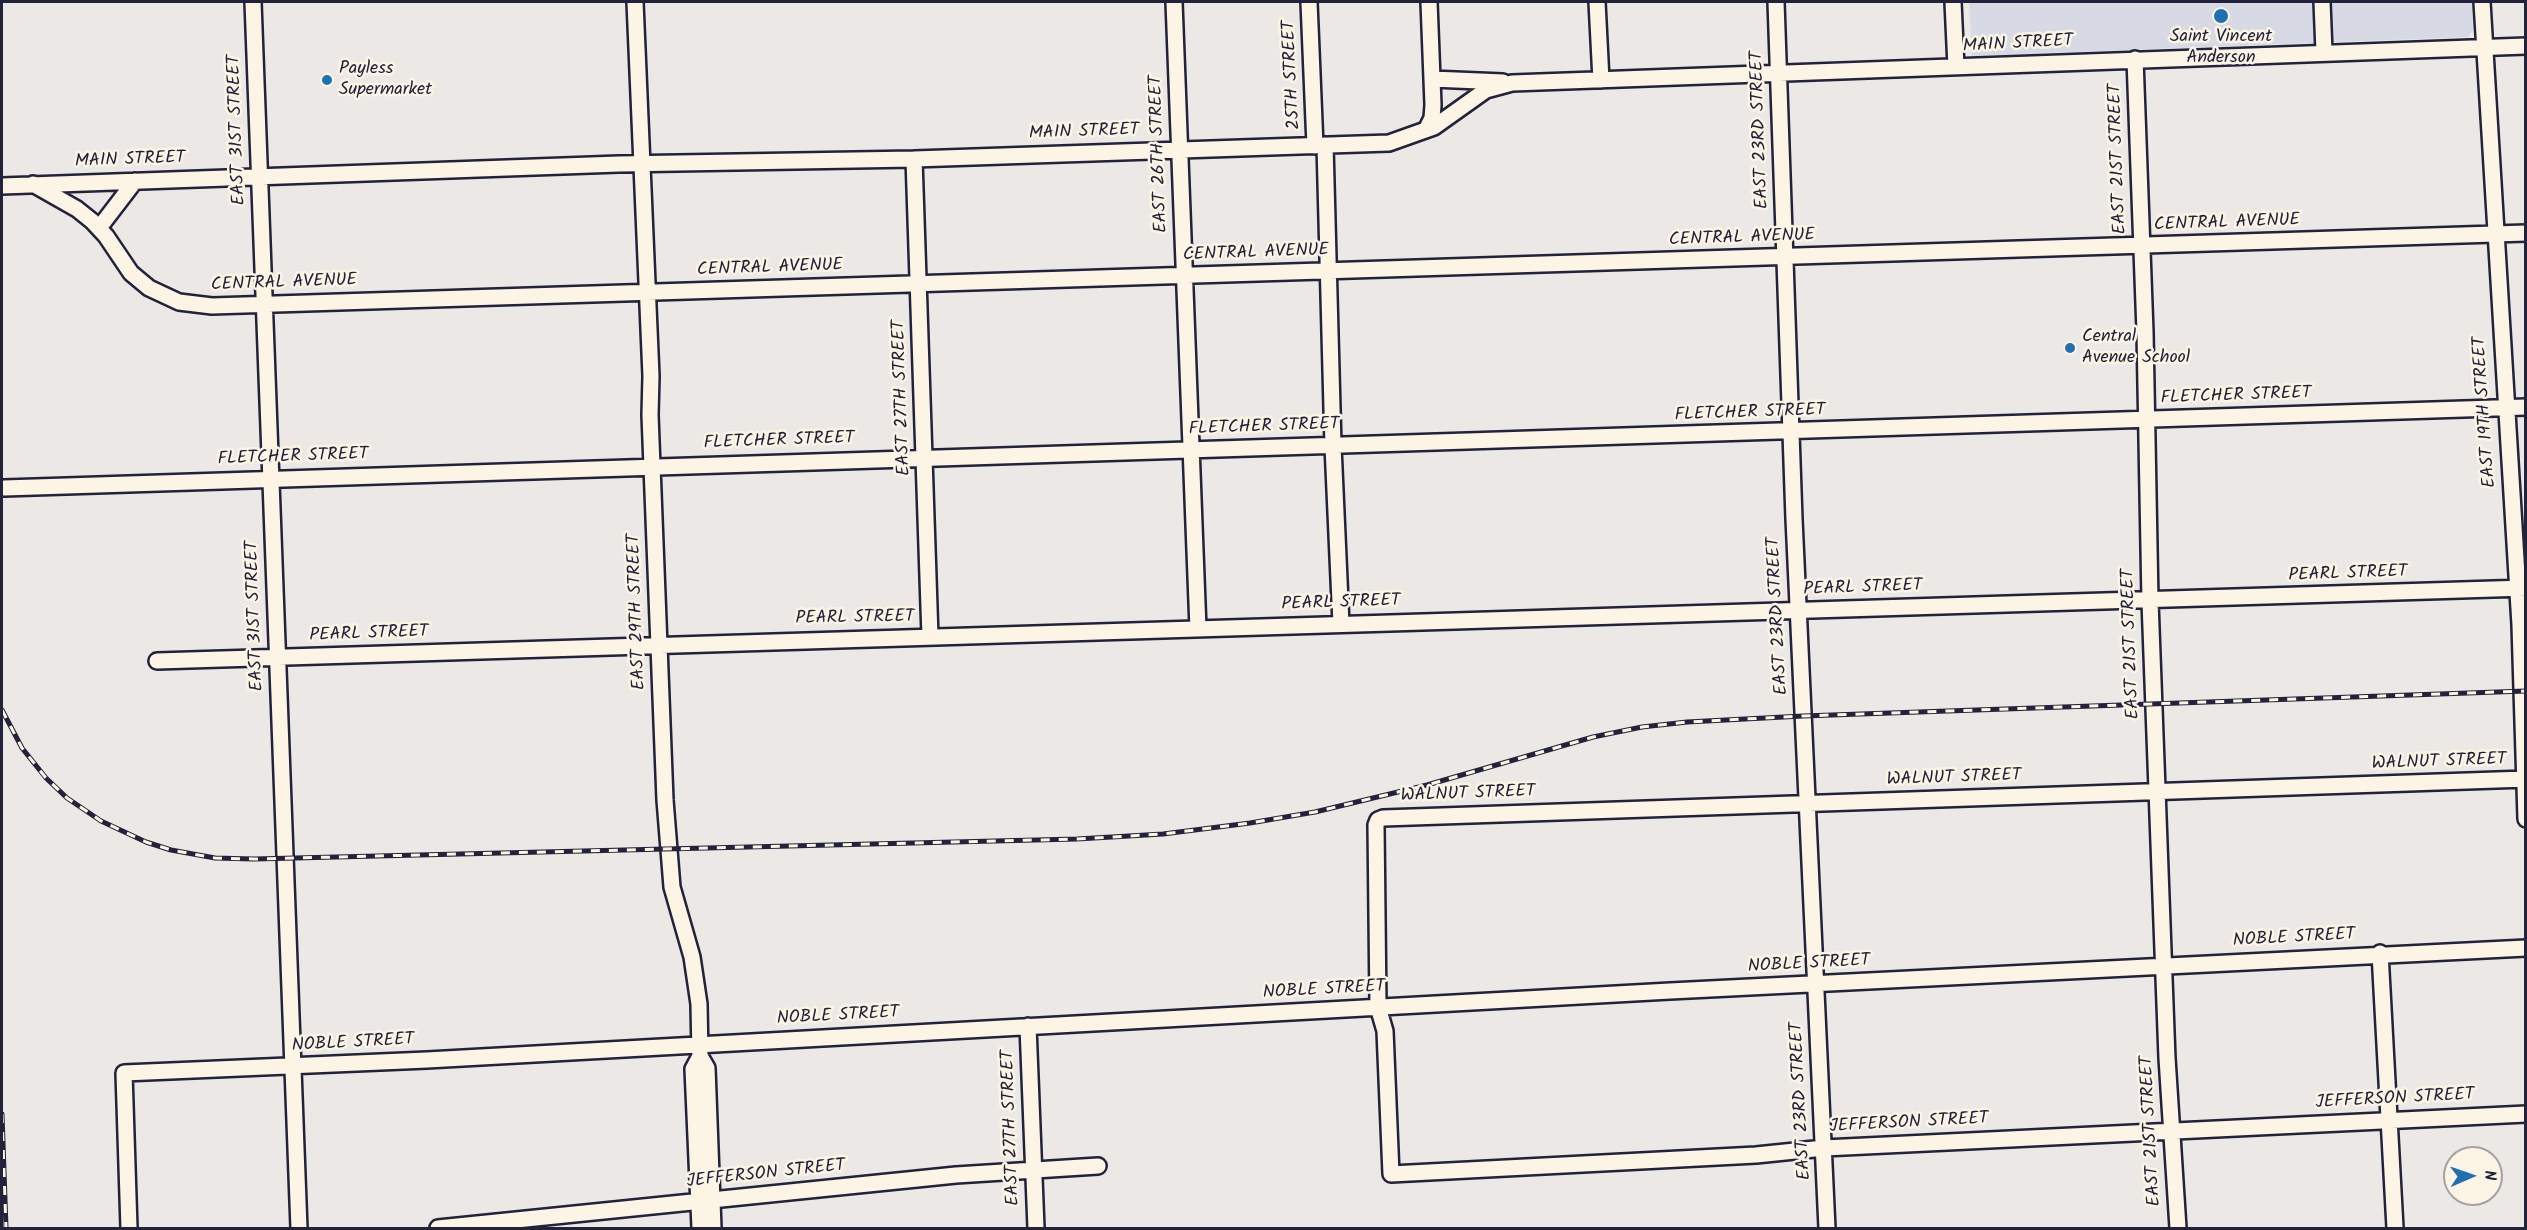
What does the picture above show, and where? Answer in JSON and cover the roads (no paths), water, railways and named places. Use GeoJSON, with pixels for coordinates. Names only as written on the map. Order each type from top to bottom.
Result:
{"type":"FeatureCollection","features":[{"type":"Feature","properties":{"kind":"street","name":"EAST 31ST STREET"},"geometry":{"type":"LineString","coordinates":[[253,2],[299,1228]]}},
{"type":"Feature","properties":{"kind":"street","name":"EAST 29TH STREET"},"geometry":{"type":"LineString","coordinates":[[635,2],[670,876],[680,921],[692,957],[699,1004],[700,1050],[707,1068],[706,1201],[700,1228]]}},
{"type":"Feature","properties":{"kind":"street","name":"EAST 26TH STREET"},"geometry":{"type":"LineString","coordinates":[[1174,2],[1198,629]]}},
{"type":"Feature","properties":{"kind":"street","name":"25TH STREET"},"geometry":{"type":"LineString","coordinates":[[1309,2],[1329,272],[1333,446],[1341,624]]}},
{"type":"Feature","properties":{"kind":"street"},"geometry":{"type":"LineString","coordinates":[[1426,130],[1433,111],[1429,2]]}},
{"type":"Feature","properties":{"kind":"street"},"geometry":{"type":"LineString","coordinates":[[1598,2],[1601,80]]}},
{"type":"Feature","properties":{"kind":"street","name":"EAST 23RD STREET"},"geometry":{"type":"LineString","coordinates":[[1776,2],[1790,432],[1827,1228]]}},
{"type":"Feature","properties":{"kind":"street"},"geometry":{"type":"LineString","coordinates":[[1953,2],[1956,67]]}},
{"type":"Feature","properties":{"kind":"street"},"geometry":{"type":"LineString","coordinates":[[2322,2],[2324,52]]}},
{"type":"Feature","properties":{"kind":"street","name":"EAST 19TH STREET"},"geometry":{"type":"LineString","coordinates":[[2482,2],[2505,408],[2522,588],[2526,819]]}},
{"type":"Feature","properties":{"kind":"street","name":"MAIN STREET"},"geometry":{"type":"LineString","coordinates":[[1432,79],[1512,83],[2526,46]]}},
{"type":"Feature","properties":{"kind":"street","name":"EAST 21ST STREET"},"geometry":{"type":"LineString","coordinates":[[2135,59],[2157,792],[2170,1131],[2178,1228]]}},
{"type":"Feature","properties":{"kind":"street","name":"MAIN STREET"},"geometry":{"type":"LineString","coordinates":[[2,186],[642,164],[914,159],[1389,143],[1442,122],[1486,90],[1512,83]]}},
{"type":"Feature","properties":{"kind":"street","name":"EAST 27TH STREET"},"geometry":{"type":"LineString","coordinates":[[914,159],[930,637]]}},
{"type":"Feature","properties":{"kind":"street"},"geometry":{"type":"LineString","coordinates":[[99,228],[135,181]]}},
{"type":"Feature","properties":{"kind":"street","name":"CENTRAL AVENUE"},"geometry":{"type":"LineString","coordinates":[[33,184],[77,209],[99,228],[131,273],[149,288],[164,296],[195,305],[1329,272],[2526,233]]}},
{"type":"Feature","properties":{"kind":"street","name":"FLETCHER STREET"},"geometry":{"type":"LineString","coordinates":[[4,488],[271,477],[1790,432],[2526,407]]}},
{"type":"Feature","properties":{"kind":"street","name":"PEARL STREET"},"geometry":{"type":"LineString","coordinates":[[157,661],[2522,588]]}},
{"type":"Feature","properties":{"kind":"street","name":"WALNUT STREET"},"geometry":{"type":"LineString","coordinates":[[1378,1007],[1376,825],[1378,820],[1383,818],[2525,779]]}},
{"type":"Feature","properties":{"kind":"street","name":"NOBLE STREET"},"geometry":{"type":"LineString","coordinates":[[129,1228],[124,1073],[700,1050],[1028,1026],[2380,953],[2526,948]]}},
{"type":"Feature","properties":{"kind":"street"},"geometry":{"type":"LineString","coordinates":[[2380,953],[2395,1228]]}},
{"type":"Feature","properties":{"kind":"street","name":"JEFFERSON STREET"},"geometry":{"type":"LineString","coordinates":[[1378,1007],[1385,1031],[1390,1174],[1756,1155],[1824,1148],[2526,1114]]}},
{"type":"Feature","properties":{"kind":"street","name":"EAST 27TH STREET"},"geometry":{"type":"LineString","coordinates":[[1028,1026],[1036,1228]]}},
{"type":"Feature","properties":{"kind":"street","name":"JEFFERSON STREET"},"geometry":{"type":"LineString","coordinates":[[438,1228],[956,1175],[1098,1166]]}},
{"type":"Feature","properties":{"kind":"street","name":"EAST 29TH STREET"},"geometry":{"type":"LineString","coordinates":[[706,1201],[713,1228]]}},
{"type":"Feature","properties":{"kind":"railway"},"geometry":{"type":"LineString","coordinates":[[2,710],[22,748],[46,778],[67,798],[101,821],[146,842],[171,850],[215,858],[254,859],[1077,839],[1163,834],[1315,812],[1427,785],[1593,737],[1642,727],[1687,722],[2526,691]]}},
{"type":"Feature","properties":{"kind":"railway"},"geometry":{"type":"LineString","coordinates":[[2,1114],[6,1228]]}},
{"type":"Feature","properties":{"kind":"place","name":"Saint Vincent Anderson"},"geometry":{"type":"Point","coordinates":[2221,16]}},
{"type":"Feature","properties":{"kind":"place","name":"Payless Supermarket"},"geometry":{"type":"Point","coordinates":[327,80]}},
{"type":"Feature","properties":{"kind":"place","name":"Central Avenue School"},"geometry":{"type":"Point","coordinates":[2070,348]}}]}
